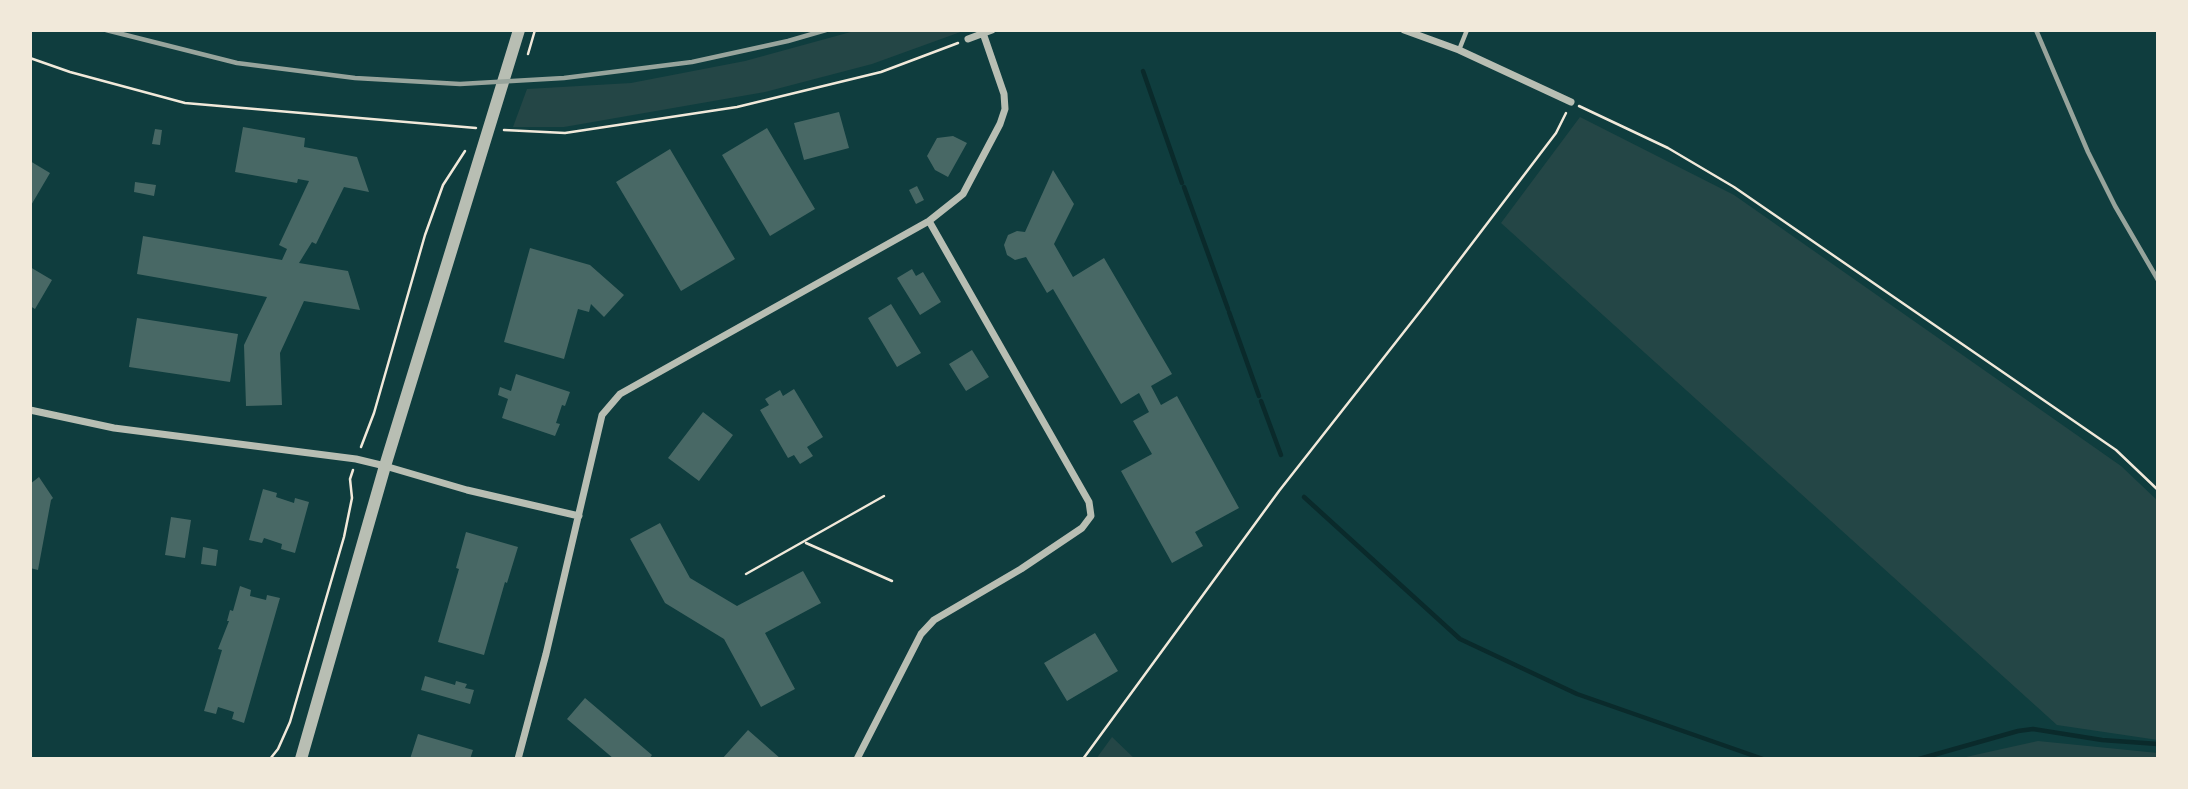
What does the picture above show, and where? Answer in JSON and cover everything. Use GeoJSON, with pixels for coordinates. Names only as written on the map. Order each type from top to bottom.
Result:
{"type":"FeatureCollection","features":[{"type":"Feature","properties":{"kind":"street"},"geometry":{"type":"LineString","coordinates":[[968,39],[992,30]]}},
{"type":"Feature","properties":{"kind":"street"},"geometry":{"type":"LineString","coordinates":[[1404,30],[1459,50],[1571,103]]}},
{"type":"Feature","properties":{"kind":"street"},"geometry":{"type":"LineString","coordinates":[[518,759],[602,415],[620,394],[929,220],[963,194],[1000,124],[1005,109],[1004,94],[983,33]]}},
{"type":"Feature","properties":{"kind":"street"},"geometry":{"type":"LineString","coordinates":[[301,759],[385,466],[517,35]]}},
{"type":"Feature","properties":{"kind":"street"},"geometry":{"type":"LineString","coordinates":[[857,759],[921,634],[934,620],[1021,569],[1082,528],[1091,516],[1088,502],[929,220]]}},
{"type":"Feature","properties":{"kind":"street"},"geometry":{"type":"LineString","coordinates":[[30,410],[114,428],[356,459],[467,490],[579,516]]}},
{"type":"Feature","properties":{"kind":"lane"},"geometry":{"type":"LineString","coordinates":[[1459,50],[1467,30]]}},
{"type":"Feature","properties":{"kind":"path"},"geometry":{"type":"LineString","coordinates":[[503,130],[565,133],[737,107],[881,72],[968,39]]}},
{"type":"Feature","properties":{"kind":"path"},"geometry":{"type":"LineString","coordinates":[[30,58],[70,72],[185,103],[489,127]]}},
{"type":"Feature","properties":{"kind":"path"},"geometry":{"type":"LineString","coordinates":[[1571,103],[1668,148],[1734,187],[2116,450],[2158,490]]}},
{"type":"Feature","properties":{"kind":"path"},"geometry":{"type":"LineString","coordinates":[[1083,759],[1279,491],[1556,133],[1567,111]]}},
{"type":"Feature","properties":{"kind":"path"},"geometry":{"type":"LineString","coordinates":[[271,759],[290,722],[344,537],[352,498],[350,479],[374,413],[425,235],[443,186],[470,147]]}},
{"type":"Feature","properties":{"kind":"path"},"geometry":{"type":"LineString","coordinates":[[746,574],[884,496]]}},
{"type":"Feature","properties":{"kind":"path"},"geometry":{"type":"LineString","coordinates":[[805,542],[892,581]]}},
{"type":"Feature","properties":{"kind":"shaded area"},"geometry":{"type":"Polygon","coordinates":[[[858,30],[966,30],[872,64],[765,92],[564,127],[513,127],[527,89],[631,83],[745,61],[858,30]]]}},
{"type":"Feature","properties":{"kind":"shaded area"},"geometry":{"type":"Polygon","coordinates":[[[1580,117],[1734,195],[2121,466],[2158,501],[2158,740],[2057,725],[1501,223],[1580,117]]]}},
{"type":"Feature","properties":{"kind":"shaded area"},"geometry":{"type":"Polygon","coordinates":[[[1112,737],[1135,759],[1096,759],[1112,737]]]}},
{"type":"Feature","properties":{"kind":"shaded area"},"geometry":{"type":"Polygon","coordinates":[[[2038,741],[2158,753],[2158,759],[1957,759],[2038,741]]]}},
{"type":"Feature","properties":{"kind":"building"},"geometry":{"type":"Polygon","coordinates":[[[839,112],[849,148],[804,160],[794,123],[839,112]]]}},
{"type":"Feature","properties":{"kind":"building"},"geometry":{"type":"Polygon","coordinates":[[[243,127],[305,138],[304,147],[357,157],[369,192],[344,187],[316,244],[312,242],[299,263],[348,271],[360,310],[304,301],[280,353],[282,405],[246,406],[244,345],[267,297],[137,274],[143,236],[282,260],[287,249],[279,245],[309,181],[298,179],[297,183],[235,172],[243,127]]]}},
{"type":"Feature","properties":{"kind":"building"},"geometry":{"type":"Polygon","coordinates":[[[767,128],[815,209],[770,236],[722,155],[767,128]]]}},
{"type":"Feature","properties":{"kind":"building"},"geometry":{"type":"Polygon","coordinates":[[[155,129],[162,130],[160,145],[152,144],[155,129]]]}},
{"type":"Feature","properties":{"kind":"building"},"geometry":{"type":"Polygon","coordinates":[[[953,136],[967,143],[948,177],[935,170],[927,156],[937,138],[953,136]]]}},
{"type":"Feature","properties":{"kind":"building"},"geometry":{"type":"Polygon","coordinates":[[[670,149],[735,259],[681,291],[616,182],[670,149]]]}},
{"type":"Feature","properties":{"kind":"building"},"geometry":{"type":"Polygon","coordinates":[[[30,161],[50,173],[30,207],[30,161]]]}},
{"type":"Feature","properties":{"kind":"building"},"geometry":{"type":"Polygon","coordinates":[[[1053,170],[1074,204],[1054,244],[1073,277],[1104,258],[1172,374],[1151,386],[1161,405],[1177,396],[1239,508],[1195,532],[1203,546],[1172,563],[1121,471],[1152,454],[1133,421],[1149,412],[1139,393],[1121,404],[1053,289],[1047,293],[1026,257],[1015,260],[1007,255],[1004,245],[1008,235],[1017,231],[1025,232],[1053,170]]]}},
{"type":"Feature","properties":{"kind":"building"},"geometry":{"type":"Polygon","coordinates":[[[135,182],[156,185],[154,196],[134,192],[135,182]]]}},
{"type":"Feature","properties":{"kind":"building"},"geometry":{"type":"Polygon","coordinates":[[[917,186],[924,200],[916,204],[909,190],[917,186]]]}},
{"type":"Feature","properties":{"kind":"building"},"geometry":{"type":"Polygon","coordinates":[[[530,248],[590,265],[624,295],[604,317],[591,304],[589,312],[578,309],[564,359],[504,342],[530,248]]]}},
{"type":"Feature","properties":{"kind":"building"},"geometry":{"type":"Polygon","coordinates":[[[30,267],[52,280],[35,309],[30,306],[30,267]]]}},
{"type":"Feature","properties":{"kind":"building"},"geometry":{"type":"Polygon","coordinates":[[[912,269],[916,276],[923,272],[941,302],[920,315],[897,278],[912,269]]]}},
{"type":"Feature","properties":{"kind":"building"},"geometry":{"type":"Polygon","coordinates":[[[891,304],[921,353],[897,367],[868,318],[891,304]]]}},
{"type":"Feature","properties":{"kind":"building"},"geometry":{"type":"Polygon","coordinates":[[[137,318],[238,334],[230,382],[129,367],[137,318]]]}},
{"type":"Feature","properties":{"kind":"building"},"geometry":{"type":"Polygon","coordinates":[[[972,350],[989,377],[966,391],[949,364],[972,350]]]}},
{"type":"Feature","properties":{"kind":"building"},"geometry":{"type":"Polygon","coordinates":[[[516,374],[570,392],[565,406],[562,405],[556,423],[560,424],[555,436],[502,418],[508,399],[498,395],[500,387],[511,391],[516,374]]]}},
{"type":"Feature","properties":{"kind":"building"},"geometry":{"type":"Polygon","coordinates":[[[794,389],[823,437],[807,447],[813,456],[800,464],[794,455],[788,458],[760,410],[769,405],[765,399],[780,390],[783,396],[794,389]]]}},
{"type":"Feature","properties":{"kind":"building"},"geometry":{"type":"Polygon","coordinates":[[[703,412],[733,435],[699,481],[668,458],[703,412]]]}},
{"type":"Feature","properties":{"kind":"building"},"geometry":{"type":"Polygon","coordinates":[[[39,477],[53,498],[38,570],[30,568],[30,484],[39,477]]]}},
{"type":"Feature","properties":{"kind":"building"},"geometry":{"type":"Polygon","coordinates":[[[263,489],[277,493],[276,497],[294,503],[295,498],[309,502],[295,553],[281,549],[282,544],[264,538],[262,543],[249,540],[263,489]]]}},
{"type":"Feature","properties":{"kind":"building"},"geometry":{"type":"Polygon","coordinates":[[[171,517],[191,520],[185,558],[165,555],[171,517]]]}},
{"type":"Feature","properties":{"kind":"building"},"geometry":{"type":"Polygon","coordinates":[[[660,523],[690,578],[737,606],[803,571],[821,603],[765,633],[795,689],[761,707],[724,639],[665,603],[630,539],[660,523]]]}},
{"type":"Feature","properties":{"kind":"building"},"geometry":{"type":"Polygon","coordinates":[[[466,532],[518,547],[484,655],[438,642],[459,569],[456,568],[466,532]]]}},
{"type":"Feature","properties":{"kind":"building"},"geometry":{"type":"Polygon","coordinates":[[[203,547],[218,550],[216,566],[201,564],[203,547]]]}},
{"type":"Feature","properties":{"kind":"building"},"geometry":{"type":"Polygon","coordinates":[[[240,586],[251,590],[250,596],[266,600],[267,595],[280,598],[244,723],[232,719],[234,712],[218,707],[216,714],[204,711],[222,650],[218,649],[240,586]]]}},
{"type":"Feature","properties":{"kind":"building"},"geometry":{"type":"Polygon","coordinates":[[[1095,633],[1118,671],[1067,701],[1044,663],[1095,633]]]}},
{"type":"Feature","properties":{"kind":"building"},"geometry":{"type":"Polygon","coordinates":[[[425,676],[455,685],[456,681],[467,684],[465,688],[474,690],[470,704],[421,690],[425,676]]]}},
{"type":"Feature","properties":{"kind":"building"},"geometry":{"type":"Polygon","coordinates":[[[585,698],[652,755],[649,759],[614,759],[567,719],[585,698]]]}},
{"type":"Feature","properties":{"kind":"building"},"geometry":{"type":"Polygon","coordinates":[[[748,730],[781,759],[722,759],[748,730]]]}},
{"type":"Feature","properties":{"kind":"building"},"geometry":{"type":"Polygon","coordinates":[[[418,734],[473,750],[470,759],[410,759],[418,734]]]}},
{"type":"Feature","properties":{"kind":"waterway"},"geometry":{"type":"LineString","coordinates":[[1143,71],[1182,183]]}},
{"type":"Feature","properties":{"kind":"waterway"},"geometry":{"type":"LineString","coordinates":[[1184,187],[1228,309]]}},
{"type":"Feature","properties":{"kind":"waterway"},"geometry":{"type":"LineString","coordinates":[[1229,312],[1259,396]]}},
{"type":"Feature","properties":{"kind":"waterway"},"geometry":{"type":"LineString","coordinates":[[1261,401],[1281,455]]}},
{"type":"Feature","properties":{"kind":"waterway"},"geometry":{"type":"LineString","coordinates":[[1304,497],[1460,639],[1577,694],[1763,759]]}},
{"type":"Feature","properties":{"kind":"waterway"},"geometry":{"type":"LineString","coordinates":[[1919,759],[2033,729],[2102,740],[2158,744]]}},
{"type":"Feature","properties":{"kind":"railway"},"geometry":{"type":"LineString","coordinates":[[106,30],[237,63],[355,78],[460,84],[564,78],[692,62],[826,30]]}},
{"type":"Feature","properties":{"kind":"railway"},"geometry":{"type":"LineString","coordinates":[[2036,30],[2088,152],[2115,206],[2158,280]]}}]}
